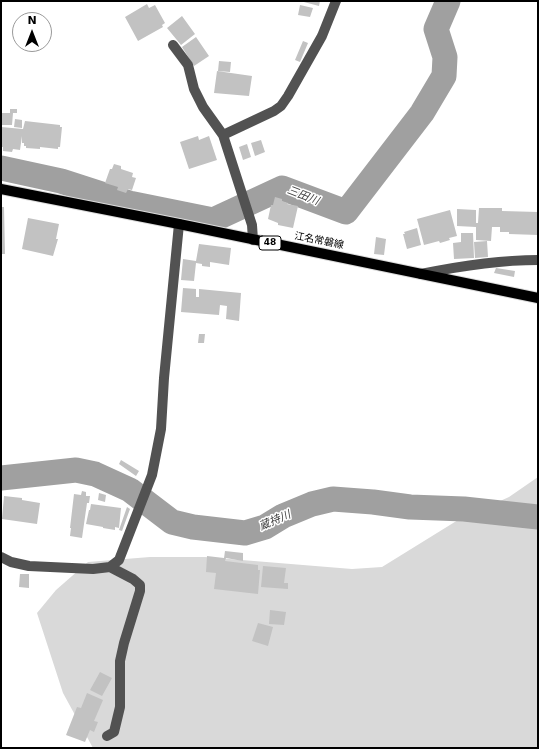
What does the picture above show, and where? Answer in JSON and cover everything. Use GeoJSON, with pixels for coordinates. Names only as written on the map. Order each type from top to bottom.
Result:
{"type":"FeatureCollection","features":[{"type":"Feature","properties":{"kind":"main road","name":"江名常磐線"},"geometry":{"type":"LineString","coordinates":[[1,189],[538,298]]}},
{"type":"Feature","properties":{"kind":"street"},"geometry":{"type":"LineString","coordinates":[[223,135],[274,111],[281,106],[322,36],[336,1]]}},
{"type":"Feature","properties":{"kind":"street"},"geometry":{"type":"LineString","coordinates":[[173,45],[188,65],[194,89],[203,107],[223,135],[248,209],[252,225],[253,240]]}},
{"type":"Feature","properties":{"kind":"street"},"geometry":{"type":"LineString","coordinates":[[1,557],[11,562],[29,566],[93,569],[110,567],[119,560],[152,475],[157,452],[161,429],[164,378],[179,224]]}},
{"type":"Feature","properties":{"kind":"street"},"geometry":{"type":"LineString","coordinates":[[421,274],[452,268],[521,260],[538,260]]}},
{"type":"Feature","properties":{"kind":"street"},"geometry":{"type":"LineString","coordinates":[[107,736],[114,732],[120,707],[120,661],[140,591],[140,585],[133,579],[110,567]]}},
{"type":"Feature","properties":{"kind":"shaded area"},"geometry":{"type":"Polygon","coordinates":[[[538,477],[538,748],[93,748],[63,693],[37,613],[56,590],[88,562],[150,557],[205,557],[352,569],[382,567],[458,520],[509,497],[538,477]]]}},
{"type":"Feature","properties":{"kind":"building"},"geometry":{"type":"Polygon","coordinates":[[[300,1],[320,1],[319,6],[300,1]]]}},
{"type":"Feature","properties":{"kind":"building"},"geometry":{"type":"Polygon","coordinates":[[[147,4],[149,8],[155,5],[165,23],[162,25],[163,27],[138,41],[125,17],[147,4]]]}},
{"type":"Feature","properties":{"kind":"building"},"geometry":{"type":"Polygon","coordinates":[[[300,5],[313,8],[310,17],[298,15],[300,5]]]}},
{"type":"Feature","properties":{"kind":"building"},"geometry":{"type":"Polygon","coordinates":[[[182,16],[195,34],[181,45],[167,28],[182,16]]]}},
{"type":"Feature","properties":{"kind":"building"},"geometry":{"type":"Polygon","coordinates":[[[196,37],[209,56],[194,66],[182,47],[196,37]]]}},
{"type":"Feature","properties":{"kind":"building"},"geometry":{"type":"Polygon","coordinates":[[[303,41],[308,43],[300,62],[295,60],[303,41]]]}},
{"type":"Feature","properties":{"kind":"building"},"geometry":{"type":"Polygon","coordinates":[[[219,61],[231,62],[230,72],[218,71],[219,61]]]}},
{"type":"Feature","properties":{"kind":"building"},"geometry":{"type":"Polygon","coordinates":[[[217,71],[252,76],[249,96],[214,93],[217,71]]]}},
{"type":"Feature","properties":{"kind":"building"},"geometry":{"type":"Polygon","coordinates":[[[10,109],[17,109],[17,113],[13,113],[12,125],[1,125],[1,113],[10,113],[10,109]]]}},
{"type":"Feature","properties":{"kind":"building"},"geometry":{"type":"Polygon","coordinates":[[[15,119],[22,120],[22,128],[14,127],[15,119]]]}},
{"type":"Feature","properties":{"kind":"building"},"geometry":{"type":"Polygon","coordinates":[[[25,121],[60,125],[60,127],[62,127],[60,147],[58,147],[58,149],[40,147],[40,149],[26,148],[24,143],[22,143],[22,136],[20,150],[13,149],[12,152],[3,151],[3,147],[1,147],[1,127],[23,129],[25,121]]]}},
{"type":"Feature","properties":{"kind":"building"},"geometry":{"type":"Polygon","coordinates":[[[198,136],[199,140],[209,136],[217,160],[189,169],[180,142],[198,136]]]}},
{"type":"Feature","properties":{"kind":"building"},"geometry":{"type":"Polygon","coordinates":[[[261,140],[265,152],[255,156],[251,143],[261,140]]]}},
{"type":"Feature","properties":{"kind":"building"},"geometry":{"type":"Polygon","coordinates":[[[247,144],[251,157],[243,160],[239,147],[247,144]]]}},
{"type":"Feature","properties":{"kind":"building"},"geometry":{"type":"Polygon","coordinates":[[[114,164],[121,166],[121,169],[133,173],[132,177],[136,178],[132,190],[128,189],[126,193],[117,190],[118,187],[105,183],[110,169],[112,169],[114,164]]]}},
{"type":"Feature","properties":{"kind":"building"},"geometry":{"type":"Polygon","coordinates":[[[275,197],[282,199],[282,201],[288,203],[287,204],[298,206],[293,228],[278,225],[278,223],[268,219],[271,205],[273,205],[275,197]]]}},
{"type":"Feature","properties":{"kind":"building"},"geometry":{"type":"Polygon","coordinates":[[[1,207],[4,207],[5,254],[1,254],[1,207]]]}},
{"type":"Feature","properties":{"kind":"building"},"geometry":{"type":"Polygon","coordinates":[[[479,208],[502,208],[502,211],[538,212],[538,235],[509,234],[509,232],[500,232],[500,227],[492,227],[491,241],[476,240],[476,227],[457,226],[457,209],[476,210],[476,223],[478,223],[479,208]]]}},
{"type":"Feature","properties":{"kind":"building"},"geometry":{"type":"Polygon","coordinates":[[[450,210],[457,236],[440,243],[439,241],[424,245],[417,219],[450,210]]]}},
{"type":"Feature","properties":{"kind":"building"},"geometry":{"type":"Polygon","coordinates":[[[28,218],[59,224],[56,239],[58,239],[53,256],[22,249],[28,218]]]}},
{"type":"Feature","properties":{"kind":"building"},"geometry":{"type":"Polygon","coordinates":[[[417,228],[421,245],[407,249],[403,234],[405,234],[404,232],[417,228]]]}},
{"type":"Feature","properties":{"kind":"building"},"geometry":{"type":"Polygon","coordinates":[[[461,233],[473,233],[474,258],[454,259],[453,243],[461,242],[461,233]]]}},
{"type":"Feature","properties":{"kind":"building"},"geometry":{"type":"Polygon","coordinates":[[[376,237],[386,239],[384,255],[374,254],[376,237]]]}},
{"type":"Feature","properties":{"kind":"building"},"geometry":{"type":"Polygon","coordinates":[[[487,241],[488,257],[475,258],[474,242],[487,241]]]}},
{"type":"Feature","properties":{"kind":"building"},"geometry":{"type":"Polygon","coordinates":[[[199,244],[231,248],[229,265],[210,262],[210,267],[202,266],[202,264],[196,263],[194,281],[181,280],[183,259],[196,261],[199,244]]]}},
{"type":"Feature","properties":{"kind":"building"},"geometry":{"type":"Polygon","coordinates":[[[496,268],[515,271],[514,277],[494,273],[496,268]]]}},
{"type":"Feature","properties":{"kind":"building"},"geometry":{"type":"Polygon","coordinates":[[[183,288],[196,289],[196,297],[199,297],[199,289],[241,293],[239,321],[226,319],[227,306],[220,305],[219,315],[181,312],[183,288]]]}},
{"type":"Feature","properties":{"kind":"building"},"geometry":{"type":"Polygon","coordinates":[[[199,334],[205,334],[204,343],[198,343],[199,334]]]}},
{"type":"Feature","properties":{"kind":"building"},"geometry":{"type":"Polygon","coordinates":[[[121,460],[139,471],[136,476],[119,464],[121,460]]]}},
{"type":"Feature","properties":{"kind":"building"},"geometry":{"type":"Polygon","coordinates":[[[82,491],[86,492],[86,496],[90,496],[89,503],[87,503],[82,538],[70,536],[70,528],[74,494],[81,495],[82,491]]]}},
{"type":"Feature","properties":{"kind":"building"},"geometry":{"type":"Polygon","coordinates":[[[99,493],[106,495],[105,502],[98,500],[99,493]]]}},
{"type":"Feature","properties":{"kind":"building"},"geometry":{"type":"Polygon","coordinates":[[[4,496],[22,498],[22,500],[40,503],[37,524],[2,519],[4,496]]]}},
{"type":"Feature","properties":{"kind":"building"},"geometry":{"type":"Polygon","coordinates":[[[91,504],[121,508],[119,528],[115,527],[115,530],[86,524],[91,504]]]}},
{"type":"Feature","properties":{"kind":"building"},"geometry":{"type":"Polygon","coordinates":[[[127,507],[130,509],[122,531],[119,530],[127,507]]]}},
{"type":"Feature","properties":{"kind":"building"},"geometry":{"type":"Polygon","coordinates":[[[225,551],[243,553],[243,561],[226,558],[225,561],[258,565],[258,570],[260,570],[258,594],[214,589],[216,573],[206,572],[207,556],[224,558],[225,551]]]}},
{"type":"Feature","properties":{"kind":"building"},"geometry":{"type":"Polygon","coordinates":[[[263,566],[286,568],[284,583],[288,583],[288,589],[261,587],[263,566]]]}},
{"type":"Feature","properties":{"kind":"building"},"geometry":{"type":"Polygon","coordinates":[[[20,574],[29,574],[29,588],[19,587],[20,574]]]}},
{"type":"Feature","properties":{"kind":"building"},"geometry":{"type":"Polygon","coordinates":[[[270,610],[286,612],[284,625],[269,624],[270,610]]]}},
{"type":"Feature","properties":{"kind":"building"},"geometry":{"type":"Polygon","coordinates":[[[258,623],[273,627],[268,646],[252,641],[258,623]]]}},
{"type":"Feature","properties":{"kind":"building"},"geometry":{"type":"Polygon","coordinates":[[[100,672],[112,678],[102,696],[90,690],[100,672]]]}},
{"type":"Feature","properties":{"kind":"building"},"geometry":{"type":"Polygon","coordinates":[[[87,693],[103,700],[94,721],[98,722],[94,732],[90,730],[85,742],[66,735],[77,707],[81,708],[87,693]]]}},
{"type":"Feature","properties":{"kind":"waterway","name":"三田川"},"geometry":{"type":"LineString","coordinates":[[1,168],[61,181],[129,203],[213,220],[282,188],[346,212],[422,113],[444,76],[445,57],[436,29],[448,1]]}},
{"type":"Feature","properties":{"kind":"waterway","name":"蔵持川"},"geometry":{"type":"LineString","coordinates":[[1,478],[76,470],[95,474],[130,490],[172,522],[193,527],[245,533],[265,527],[283,516],[312,504],[333,499],[410,507],[464,509],[538,517]]}}]}
